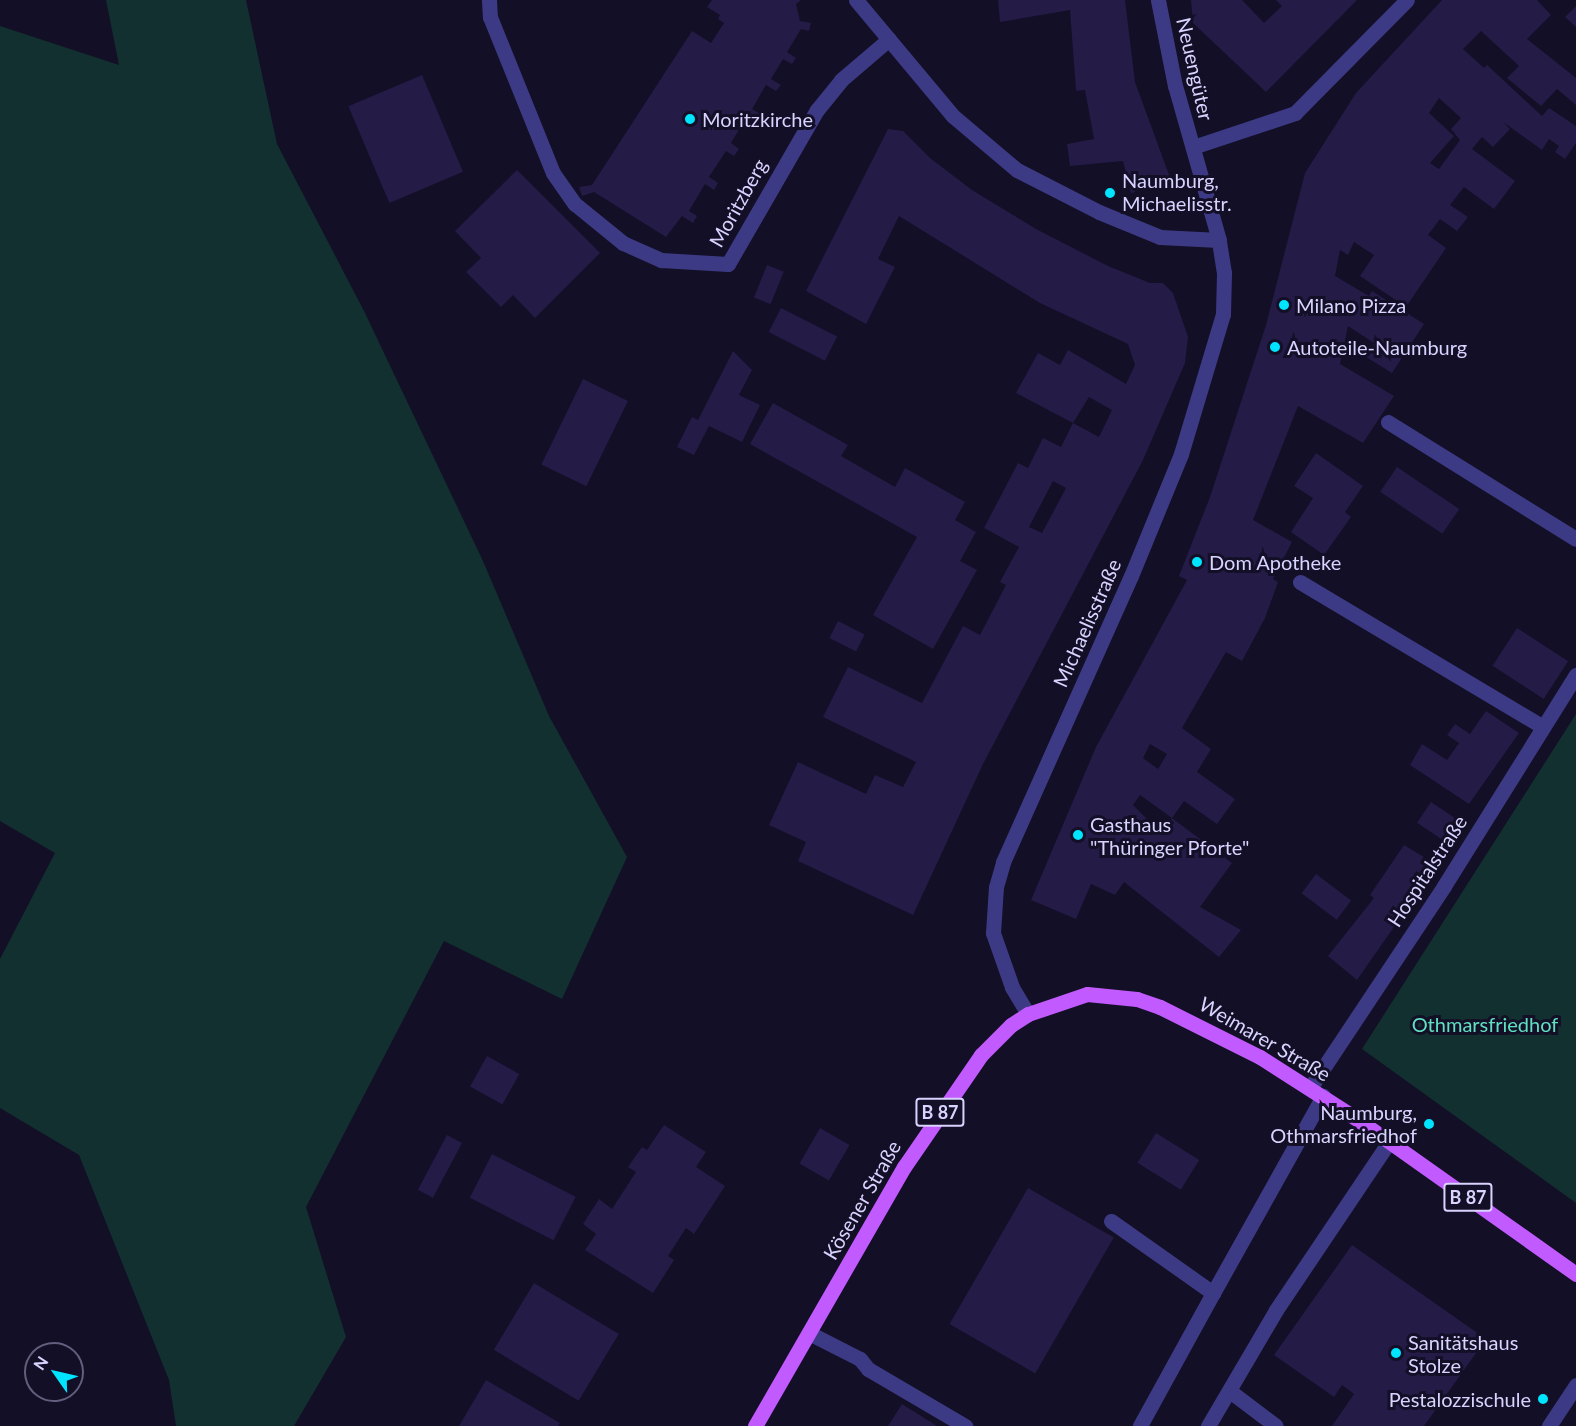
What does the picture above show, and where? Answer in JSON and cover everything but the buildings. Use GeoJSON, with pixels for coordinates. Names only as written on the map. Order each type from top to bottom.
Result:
{"type":"FeatureCollection","features":[{"type":"Feature","properties":{"kind":"main road","name":"Weimarer Straße"},"geometry":{"type":"LineString","coordinates":[[1028,1014],[1087,994],[1137,999],[1203,1026],[1323,1096],[1576,1274]]}},
{"type":"Feature","properties":{"kind":"main road","name":"Kösener Straße"},"geometry":{"type":"LineString","coordinates":[[755,1426],[904,1167],[959,1084],[999,1035],[1028,1014]]}},
{"type":"Feature","properties":{"kind":"street","name":"Moritzberg"},"geometry":{"type":"LineString","coordinates":[[489,0],[490,17],[552,173],[575,204],[623,243],[661,260],[728,264],[817,110],[841,80],[889,39]]}},
{"type":"Feature","properties":{"kind":"street"},"geometry":{"type":"LineString","coordinates":[[856,0],[953,116],[1017,170],[1099,212],[1160,237],[1219,240]]}},
{"type":"Feature","properties":{"kind":"street","name":"Neuengüter"},"geometry":{"type":"LineString","coordinates":[[1158,0],[1175,86],[1193,147]]}},
{"type":"Feature","properties":{"kind":"street"},"geometry":{"type":"LineString","coordinates":[[1193,147],[1295,113],[1407,0]]}},
{"type":"Feature","properties":{"kind":"street","name":"Michaelisstraße"},"geometry":{"type":"LineString","coordinates":[[1028,1014],[1012,987],[993,933],[996,887],[1011,843],[1131,576],[1181,453],[1223,314],[1224,273],[1219,240],[1193,147]]}},
{"type":"Feature","properties":{"kind":"street"},"geometry":{"type":"LineString","coordinates":[[1388,422],[1576,539]]}},
{"type":"Feature","properties":{"kind":"street"},"geometry":{"type":"LineString","coordinates":[[1300,582],[1543,728]]}},
{"type":"Feature","properties":{"kind":"street","name":"Hospitalstraße"},"geometry":{"type":"LineString","coordinates":[[1310,1088],[1444,886],[1576,675]]}},
{"type":"Feature","properties":{"kind":"street"},"geometry":{"type":"LineString","coordinates":[[1140,1426],[1323,1096]]}},
{"type":"Feature","properties":{"kind":"street"},"geometry":{"type":"LineString","coordinates":[[1208,1426],[1232,1392],[1276,1310],[1389,1142]]}},
{"type":"Feature","properties":{"kind":"street"},"geometry":{"type":"LineString","coordinates":[[1111,1221],[1213,1293]]}},
{"type":"Feature","properties":{"kind":"street"},"geometry":{"type":"LineString","coordinates":[[809,1333],[860,1359],[868,1369],[965,1426]]}},
{"type":"Feature","properties":{"kind":"street"},"geometry":{"type":"LineString","coordinates":[[1549,1426],[1576,1385]]}},
{"type":"Feature","properties":{"kind":"street"},"geometry":{"type":"LineString","coordinates":[[1232,1392],[1276,1426]]}},
{"type":"Feature","properties":{"kind":"green space"},"geometry":{"type":"Polygon","coordinates":[[[106,0],[246,0],[277,144],[364,311],[483,561],[549,716],[627,857],[562,999],[444,941],[306,1207],[346,1337],[294,1426],[176,1426],[169,1380],[79,1155],[0,1108],[0,959],[55,853],[0,821],[0,26],[119,65],[106,0]]]}},
{"type":"Feature","properties":{"kind":"green space","name":"Othmarsfriedhof"},"geometry":{"type":"Polygon","coordinates":[[[1576,714],[1576,1203],[1362,1049],[1576,714]]]}},
{"type":"Feature","properties":{"kind":"place","name":"Moritzkirche"},"geometry":{"type":"Point","coordinates":[690,119]}},
{"type":"Feature","properties":{"kind":"place","name":"Naumburg, Michaelisstr."},"geometry":{"type":"Point","coordinates":[1110,193]}},
{"type":"Feature","properties":{"kind":"place","name":"Milano Pizza"},"geometry":{"type":"Point","coordinates":[1284,305]}},
{"type":"Feature","properties":{"kind":"place","name":"Autoteile-Naumburg"},"geometry":{"type":"Point","coordinates":[1275,347]}},
{"type":"Feature","properties":{"kind":"place","name":"Dom Apotheke"},"geometry":{"type":"Point","coordinates":[1197,562]}},
{"type":"Feature","properties":{"kind":"place","name":"Gasthaus \"Thüringer Pforte\""},"geometry":{"type":"Point","coordinates":[1078,835]}},
{"type":"Feature","properties":{"kind":"place","name":"Naumburg, Othmarsfriedhof"},"geometry":{"type":"Point","coordinates":[1429,1124]}},
{"type":"Feature","properties":{"kind":"place","name":"Sanitätshaus Stolze"},"geometry":{"type":"Point","coordinates":[1396,1353]}},
{"type":"Feature","properties":{"kind":"place","name":"Pestalozzischule"},"geometry":{"type":"Point","coordinates":[1543,1399]}}]}
